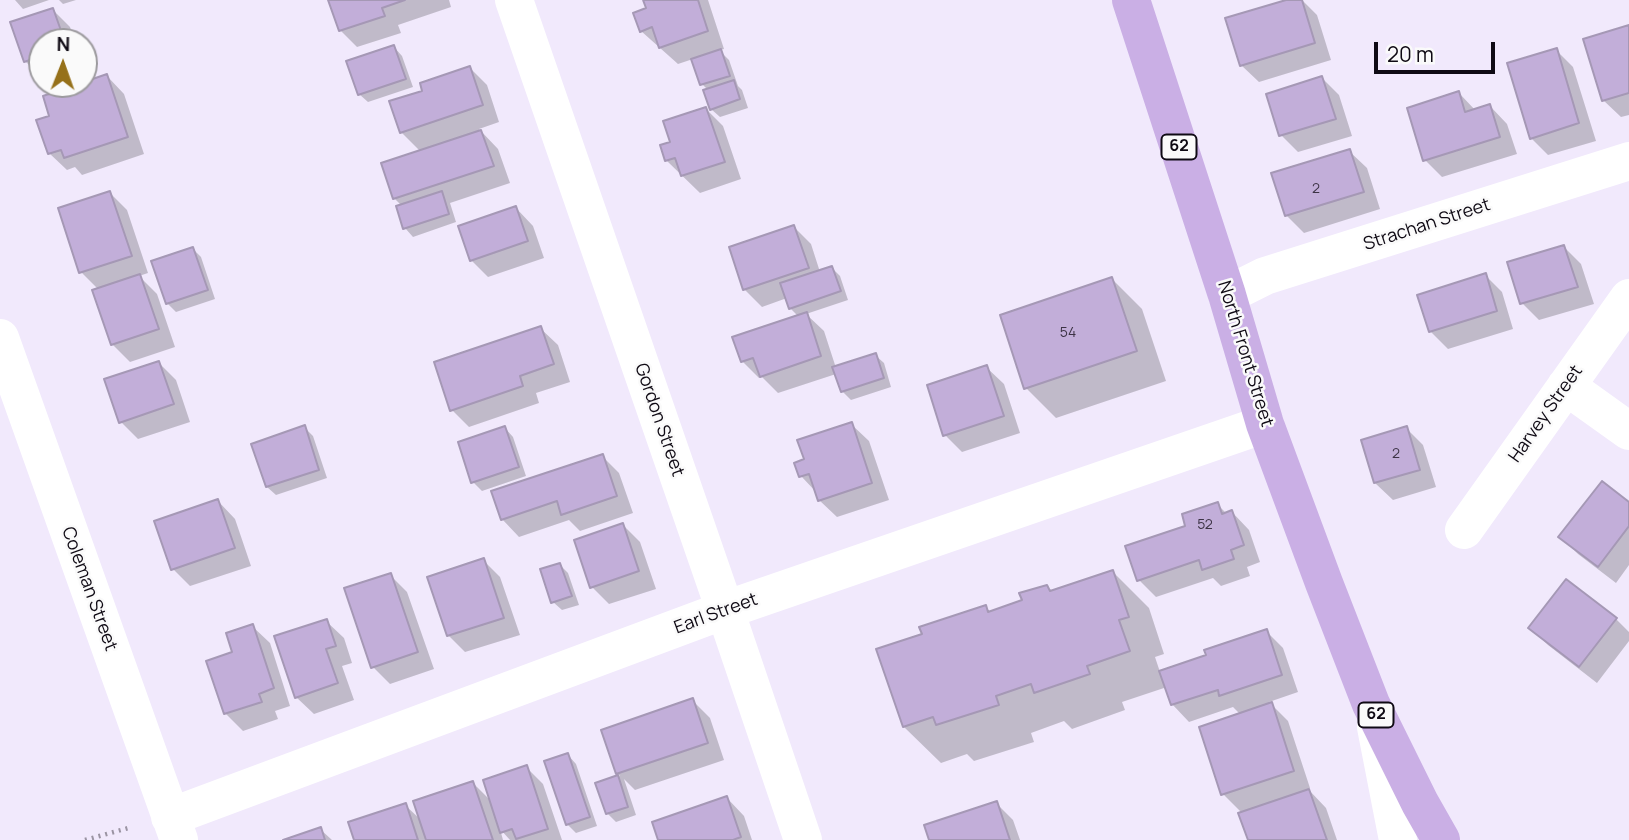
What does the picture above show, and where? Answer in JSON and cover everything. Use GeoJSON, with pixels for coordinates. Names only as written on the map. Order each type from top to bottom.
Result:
{"type":"FeatureCollection","features":[{"type":"Feature","properties":{"kind":"main road","name":"North Front Street"},"geometry":{"type":"LineString","coordinates":[[1131,0],[1227,295],[1265,424],[1371,704],[1441,840]]}},
{"type":"Feature","properties":{"kind":"street","name":"Gordon Street"},"geometry":{"type":"LineString","coordinates":[[514,0],[803,840]]}},
{"type":"Feature","properties":{"kind":"street","name":"Strachan Street"},"geometry":{"type":"LineString","coordinates":[[1227,295],[1265,276],[1629,161]]}},
{"type":"Feature","properties":{"kind":"street","name":"Harvey Street"},"geometry":{"type":"LineString","coordinates":[[1464,530],[1629,298]]}},
{"type":"Feature","properties":{"kind":"street","name":"Coleman Street"},"geometry":{"type":"LineString","coordinates":[[0,338],[174,828]]}},
{"type":"Feature","properties":{"kind":"street"},"geometry":{"type":"LineString","coordinates":[[1566,386],[1629,431]]}},
{"type":"Feature","properties":{"kind":"street","name":"Earl Street"},"geometry":{"type":"LineString","coordinates":[[174,828],[725,610],[1265,424]]}},
{"type":"Feature","properties":{"kind":"street","name":"North Front Street"},"geometry":{"type":"LineString","coordinates":[[1371,704],[1398,840]]}},
{"type":"Feature","properties":{"kind":"path"},"geometry":{"type":"LineString","coordinates":[[85,840],[174,828]]}},
{"type":"Feature","properties":{"kind":"building"},"geometry":{"type":"Polygon","coordinates":[[[328,0],[405,0],[382,8],[385,16],[339,31],[328,0]]]}},
{"type":"Feature","properties":{"kind":"building"},"geometry":{"type":"Polygon","coordinates":[[[643,0],[698,0],[708,31],[659,48],[652,27],[640,32],[633,13],[646,8],[643,0]]]}},
{"type":"Feature","properties":{"kind":"building"},"geometry":{"type":"Polygon","coordinates":[[[1286,0],[1302,0],[1315,43],[1240,66],[1225,18],[1286,0]]]}},
{"type":"Feature","properties":{"kind":"building"},"geometry":{"type":"Polygon","coordinates":[[[53,8],[60,28],[28,28],[28,61],[24,62],[10,22],[53,8]]]}},
{"type":"Feature","properties":{"kind":"building"},"geometry":{"type":"Polygon","coordinates":[[[1629,25],[1629,93],[1602,101],[1583,39],[1629,25]]]}},
{"type":"Feature","properties":{"kind":"building"},"geometry":{"type":"Polygon","coordinates":[[[394,45],[406,79],[358,95],[346,61],[394,45]]]}},
{"type":"Feature","properties":{"kind":"building"},"geometry":{"type":"Polygon","coordinates":[[[1557,48],[1579,123],[1530,139],[1507,63],[1557,48]]]}},
{"type":"Feature","properties":{"kind":"building"},"geometry":{"type":"Polygon","coordinates":[[[721,49],[730,76],[700,85],[691,59],[721,49]]]}},
{"type":"Feature","properties":{"kind":"building"},"geometry":{"type":"Polygon","coordinates":[[[470,66],[483,105],[400,133],[389,101],[422,91],[420,83],[470,66]]]}},
{"type":"Feature","properties":{"kind":"building"},"geometry":{"type":"Polygon","coordinates":[[[107,74],[128,137],[64,158],[61,150],[48,154],[36,120],[49,116],[44,98],[98,98],[98,77],[107,74]]]}},
{"type":"Feature","properties":{"kind":"building"},"geometry":{"type":"Polygon","coordinates":[[[1322,76],[1336,119],[1279,136],[1266,94],[1322,76]]]}},
{"type":"Feature","properties":{"kind":"building"},"geometry":{"type":"Polygon","coordinates":[[[734,80],[740,99],[710,110],[703,90],[734,80]]]}},
{"type":"Feature","properties":{"kind":"building"},"geometry":{"type":"Polygon","coordinates":[[[1459,91],[1465,112],[1490,104],[1500,137],[1423,161],[1407,108],[1459,91]]]}},
{"type":"Feature","properties":{"kind":"building"},"geometry":{"type":"Polygon","coordinates":[[[706,107],[725,162],[681,176],[675,158],[665,161],[660,145],[670,142],[663,121],[706,107]]]}},
{"type":"Feature","properties":{"kind":"building"},"geometry":{"type":"Polygon","coordinates":[[[481,130],[494,166],[393,199],[381,163],[481,130]]]}},
{"type":"Feature","properties":{"kind":"building"},"geometry":{"type":"Polygon","coordinates":[[[1350,149],[1364,192],[1285,216],[1271,173],[1350,149]]]}},
{"type":"Feature","properties":{"kind":"building"},"geometry":{"type":"Polygon","coordinates":[[[110,191],[132,256],[79,273],[58,208],[110,191]]]}},
{"type":"Feature","properties":{"kind":"building"},"geometry":{"type":"Polygon","coordinates":[[[442,191],[449,214],[403,229],[396,206],[442,191]]]}},
{"type":"Feature","properties":{"kind":"building"},"geometry":{"type":"Polygon","coordinates":[[[516,206],[528,241],[470,261],[458,226],[516,206]]]}},
{"type":"Feature","properties":{"kind":"building"},"geometry":{"type":"Polygon","coordinates":[[[794,225],[809,268],[743,290],[729,247],[794,225]]]}},
{"type":"Feature","properties":{"kind":"building"},"geometry":{"type":"Polygon","coordinates":[[[1564,245],[1578,287],[1520,304],[1507,262],[1564,245]]]}},
{"type":"Feature","properties":{"kind":"building"},"geometry":{"type":"Polygon","coordinates":[[[193,247],[208,290],[166,304],[151,261],[193,247]]]}},
{"type":"Feature","properties":{"kind":"building"},"geometry":{"type":"Polygon","coordinates":[[[832,266],[841,291],[789,309],[780,283],[832,266]]]}},
{"type":"Feature","properties":{"kind":"building"},"geometry":{"type":"Polygon","coordinates":[[[1486,273],[1497,311],[1429,332],[1417,295],[1486,273]]]}},
{"type":"Feature","properties":{"kind":"building"},"geometry":{"type":"Polygon","coordinates":[[[140,274],[159,329],[111,345],[92,290],[140,274]]]}},
{"type":"Feature","properties":{"kind":"building"},"geometry":{"type":"Polygon","coordinates":[[[1112,277],[1137,351],[1024,389],[1000,315],[1112,277]]]}},
{"type":"Feature","properties":{"kind":"building"},"geometry":{"type":"Polygon","coordinates":[[[807,312],[821,356],[760,377],[753,358],[741,362],[732,337],[807,312]]]}},
{"type":"Feature","properties":{"kind":"building"},"geometry":{"type":"Polygon","coordinates":[[[541,326],[554,364],[520,376],[523,386],[450,411],[434,362],[541,326]]]}},
{"type":"Feature","properties":{"kind":"building"},"geometry":{"type":"Polygon","coordinates":[[[876,353],[884,378],[841,392],[832,367],[876,353]]]}},
{"type":"Feature","properties":{"kind":"building"},"geometry":{"type":"Polygon","coordinates":[[[159,361],[174,404],[119,423],[104,379],[159,361]]]}},
{"type":"Feature","properties":{"kind":"building"},"geometry":{"type":"Polygon","coordinates":[[[987,365],[1004,416],[943,436],[927,385],[987,365]]]}},
{"type":"Feature","properties":{"kind":"building"},"geometry":{"type":"Polygon","coordinates":[[[852,422],[872,483],[818,501],[809,474],[799,477],[794,463],[804,459],[797,440],[852,422]]]}},
{"type":"Feature","properties":{"kind":"building"},"geometry":{"type":"Polygon","coordinates":[[[305,425],[319,470],[266,487],[251,444],[305,425]]]}},
{"type":"Feature","properties":{"kind":"building"},"geometry":{"type":"Polygon","coordinates":[[[505,426],[519,467],[471,483],[458,442],[505,426]]]}},
{"type":"Feature","properties":{"kind":"building"},"geometry":{"type":"Polygon","coordinates":[[[1407,426],[1420,470],[1374,483],[1361,440],[1407,426]]]}},
{"type":"Feature","properties":{"kind":"building"},"geometry":{"type":"Polygon","coordinates":[[[603,454],[617,496],[561,515],[557,501],[501,520],[491,491],[603,454]]]}},
{"type":"Feature","properties":{"kind":"building"},"geometry":{"type":"Polygon","coordinates":[[[1602,481],[1629,502],[1629,526],[1598,567],[1558,537],[1602,481]]]}},
{"type":"Feature","properties":{"kind":"building"},"geometry":{"type":"Polygon","coordinates":[[[218,499],[235,548],[171,570],[154,521],[218,499]]]}},
{"type":"Feature","properties":{"kind":"building"},"geometry":{"type":"Polygon","coordinates":[[[1218,502],[1222,514],[1232,510],[1244,545],[1231,550],[1234,559],[1202,570],[1199,560],[1137,581],[1125,546],[1185,526],[1182,514],[1218,502]]]}},
{"type":"Feature","properties":{"kind":"building"},"geometry":{"type":"Polygon","coordinates":[[[623,523],[639,571],[590,588],[574,540],[623,523]]]}},
{"type":"Feature","properties":{"kind":"building"},"geometry":{"type":"Polygon","coordinates":[[[484,558],[504,618],[447,636],[427,577],[484,558]]]}},
{"type":"Feature","properties":{"kind":"building"},"geometry":{"type":"Polygon","coordinates":[[[560,563],[572,596],[551,603],[540,569],[560,563]]]}},
{"type":"Feature","properties":{"kind":"building"},"geometry":{"type":"Polygon","coordinates":[[[1113,570],[1129,617],[1119,620],[1130,651],[1087,666],[1090,674],[1034,693],[1031,684],[996,696],[999,705],[936,725],[933,717],[903,727],[876,649],[922,634],[919,627],[986,605],[988,612],[1022,600],[1019,593],[1047,585],[1050,591],[1113,570]]]}},
{"type":"Feature","properties":{"kind":"building"},"geometry":{"type":"Polygon","coordinates":[[[391,573],[418,652],[371,668],[344,588],[391,573]]]}},
{"type":"Feature","properties":{"kind":"building"},"geometry":{"type":"Polygon","coordinates":[[[1566,579],[1617,618],[1579,667],[1528,628],[1566,579]]]}},
{"type":"Feature","properties":{"kind":"building"},"geometry":{"type":"Polygon","coordinates":[[[327,619],[336,646],[326,649],[338,683],[295,698],[274,636],[327,619]]]}},
{"type":"Feature","properties":{"kind":"building"},"geometry":{"type":"Polygon","coordinates":[[[253,624],[274,688],[259,694],[262,702],[224,714],[206,661],[232,652],[226,633],[253,624]]]}},
{"type":"Feature","properties":{"kind":"building"},"geometry":{"type":"Polygon","coordinates":[[[1267,629],[1282,675],[1219,696],[1218,690],[1171,705],[1159,671],[1206,655],[1204,650],[1267,629]]]}},
{"type":"Feature","properties":{"kind":"building"},"geometry":{"type":"Polygon","coordinates":[[[693,698],[708,743],[616,774],[601,730],[693,698]]]}},
{"type":"Feature","properties":{"kind":"building"},"geometry":{"type":"Polygon","coordinates":[[[1272,702],[1294,771],[1221,795],[1199,727],[1272,702]]]}},
{"type":"Feature","properties":{"kind":"building"},"geometry":{"type":"Polygon","coordinates":[[[568,753],[590,817],[566,825],[544,761],[568,753]]]}},
{"type":"Feature","properties":{"kind":"building"},"geometry":{"type":"Polygon","coordinates":[[[527,765],[548,829],[516,839],[512,829],[500,833],[483,780],[527,765]]]}},
{"type":"Feature","properties":{"kind":"building"},"geometry":{"type":"Polygon","coordinates":[[[618,775],[628,807],[606,814],[595,783],[618,775]]]}},
{"type":"Feature","properties":{"kind":"building"},"geometry":{"type":"Polygon","coordinates":[[[473,781],[493,840],[426,840],[413,801],[473,781]]]}},
{"type":"Feature","properties":{"kind":"building"},"geometry":{"type":"Polygon","coordinates":[[[1309,789],[1327,840],[1248,840],[1238,813],[1309,789]]]}},
{"type":"Feature","properties":{"kind":"building"},"geometry":{"type":"Polygon","coordinates":[[[727,796],[741,837],[733,840],[658,840],[652,822],[727,796]]]}},
{"type":"Feature","properties":{"kind":"building"},"geometry":{"type":"Polygon","coordinates":[[[997,801],[1010,840],[929,840],[924,825],[997,801]]]}},
{"type":"Feature","properties":{"kind":"building"},"geometry":{"type":"Polygon","coordinates":[[[406,803],[418,840],[354,840],[348,822],[406,803]]]}},
{"type":"Feature","properties":{"kind":"building"},"geometry":{"type":"Polygon","coordinates":[[[321,827],[325,840],[283,840],[321,827]]]}}]}
